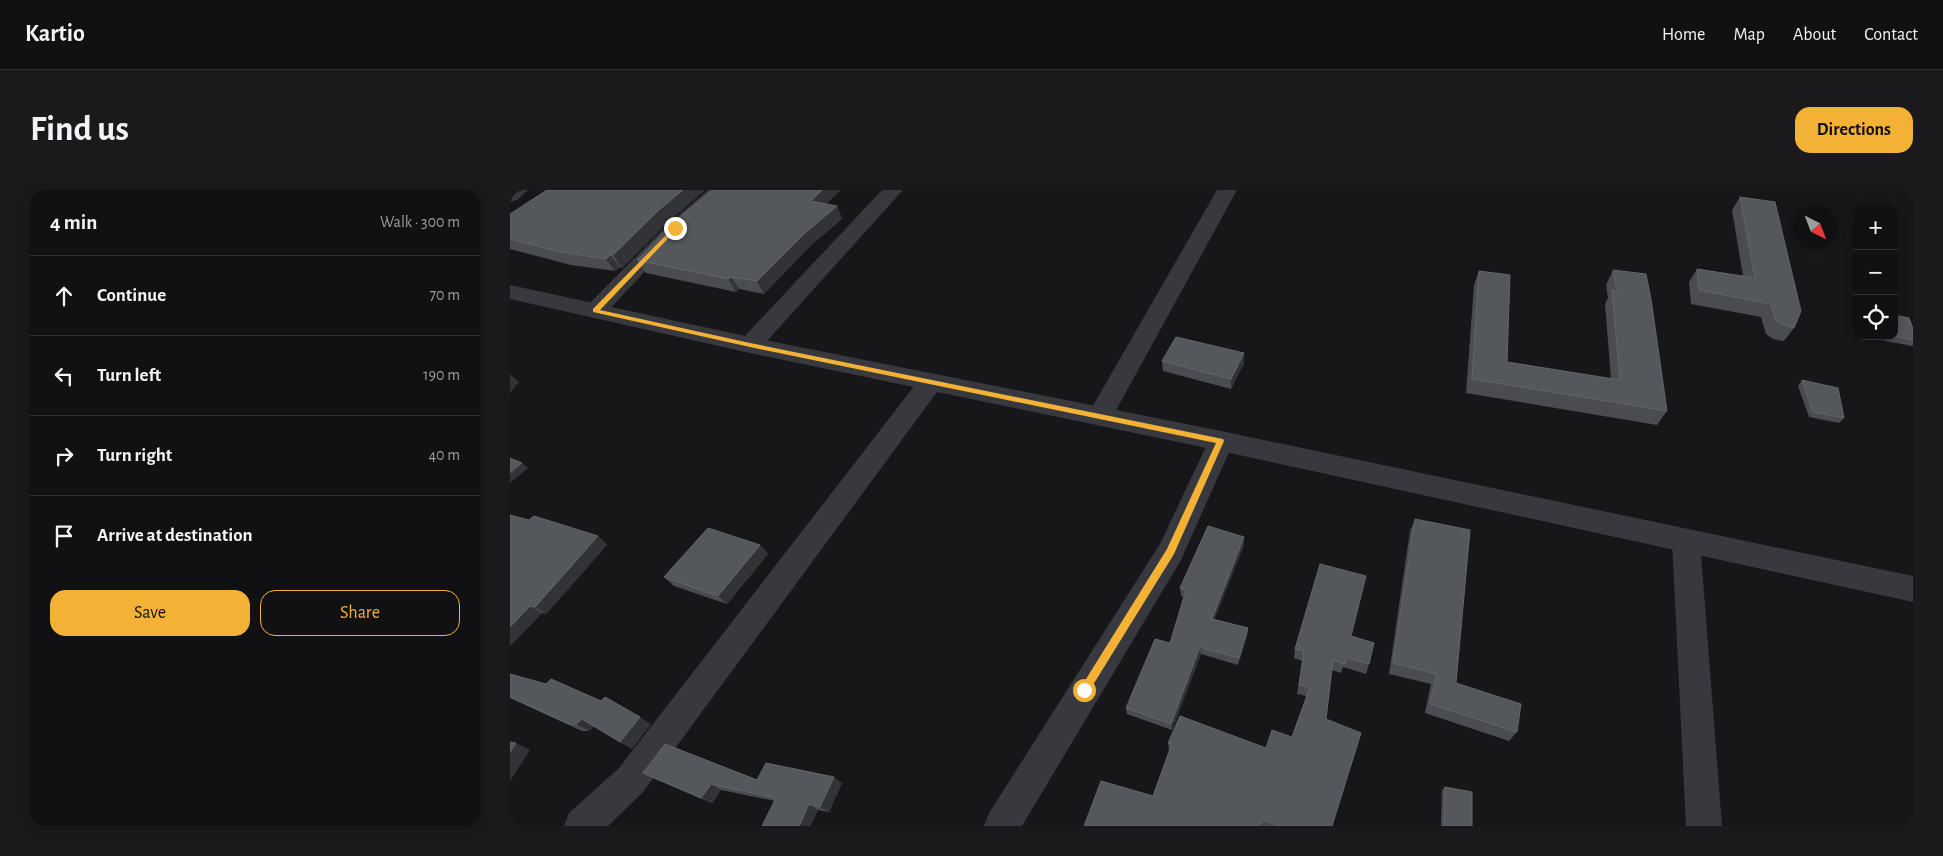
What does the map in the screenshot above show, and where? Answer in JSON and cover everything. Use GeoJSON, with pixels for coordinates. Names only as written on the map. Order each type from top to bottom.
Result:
{"type":"FeatureCollection","features":[{"type":"Feature","properties":{"kind":"street"},"geometry":{"type":"LineString","coordinates":[[510,196],[518,190]]}},
{"type":"Feature","properties":{"kind":"street"},"geometry":{"type":"LineString","coordinates":[[595,311],[675,228],[720,190]]}},
{"type":"Feature","properties":{"kind":"street"},"geometry":{"type":"LineString","coordinates":[[750,345],[893,190]]}},
{"type":"Feature","properties":{"kind":"street"},"geometry":{"type":"LineString","coordinates":[[1100,416],[1227,190]]}},
{"type":"Feature","properties":{"kind":"street"},"geometry":{"type":"LineString","coordinates":[[510,292],[750,345],[1220,441],[1913,589]]}},
{"type":"Feature","properties":{"kind":"street"},"geometry":{"type":"LineString","coordinates":[[582,826],[631,780],[931,382]]}},
{"type":"Feature","properties":{"kind":"street"},"geometry":{"type":"LineString","coordinates":[[1002,826],[1171,551],[1220,441]]}},
{"type":"Feature","properties":{"kind":"street"},"geometry":{"type":"LineString","coordinates":[[1686,541],[1704,826]]}},
{"type":"Feature","properties":{"kind":"building"},"geometry":{"type":"Polygon","coordinates":[[[547,190],[683,190],[659,210],[613,255],[606,259],[561,252],[510,239],[510,214],[547,190]]]}},
{"type":"Feature","properties":{"kind":"building"},"geometry":{"type":"Polygon","coordinates":[[[712,190],[822,190],[811,201],[837,206],[805,233],[757,281],[731,277],[728,279],[637,260],[675,221],[712,190]]]}},
{"type":"Feature","properties":{"kind":"building"},"geometry":{"type":"Polygon","coordinates":[[[1740,197],[1775,202],[1801,311],[1794,328],[1776,321],[1771,304],[1699,290],[1697,269],[1755,278],[1740,197]]]}},
{"type":"Feature","properties":{"kind":"building"},"geometry":{"type":"Polygon","coordinates":[[[1613,270],[1646,274],[1667,411],[1472,379],[1479,271],[1510,275],[1507,362],[1620,380],[1612,290],[1617,291],[1613,270]]]}},
{"type":"Feature","properties":{"kind":"building"},"geometry":{"type":"Polygon","coordinates":[[[1898,316],[1909,318],[1913,329],[1913,340],[1898,337],[1898,316]]]}},
{"type":"Feature","properties":{"kind":"building"},"geometry":{"type":"Polygon","coordinates":[[[1176,337],[1244,353],[1231,379],[1162,361],[1176,337]]]}},
{"type":"Feature","properties":{"kind":"building"},"geometry":{"type":"Polygon","coordinates":[[[1802,380],[1838,388],[1844,418],[1813,412],[1802,380]]]}},
{"type":"Feature","properties":{"kind":"building"},"geometry":{"type":"Polygon","coordinates":[[[510,458],[522,463],[510,473],[510,458]]]}},
{"type":"Feature","properties":{"kind":"building"},"geometry":{"type":"Polygon","coordinates":[[[510,515],[529,520],[534,516],[598,536],[535,607],[530,606],[510,627],[510,515]]]}},
{"type":"Feature","properties":{"kind":"building"},"geometry":{"type":"Polygon","coordinates":[[[1415,519],[1470,530],[1456,683],[1521,704],[1517,732],[1430,704],[1437,674],[1393,663],[1415,519]]]}},
{"type":"Feature","properties":{"kind":"building"},"geometry":{"type":"Polygon","coordinates":[[[1208,526],[1244,537],[1212,619],[1248,628],[1239,658],[1200,647],[1171,724],[1126,708],[1155,639],[1170,643],[1186,590],[1180,588],[1208,526]]]}},
{"type":"Feature","properties":{"kind":"building"},"geometry":{"type":"Polygon","coordinates":[[[708,528],[760,545],[718,596],[664,577],[708,528]]]}},
{"type":"Feature","properties":{"kind":"building"},"geometry":{"type":"Polygon","coordinates":[[[1320,564],[1366,576],[1351,636],[1374,643],[1369,664],[1346,657],[1345,664],[1333,660],[1326,719],[1361,733],[1332,826],[1279,826],[1262,819],[1260,826],[1084,826],[1101,781],[1153,796],[1172,744],[1168,743],[1180,716],[1266,748],[1272,730],[1292,737],[1310,687],[1299,685],[1304,651],[1295,649],[1320,564]]]}},
{"type":"Feature","properties":{"kind":"building"},"geometry":{"type":"Polygon","coordinates":[[[510,674],[546,684],[551,679],[601,701],[605,697],[640,717],[620,742],[582,719],[576,724],[569,724],[510,697],[510,674]]]}},
{"type":"Feature","properties":{"kind":"building"},"geometry":{"type":"Polygon","coordinates":[[[510,742],[516,743],[510,752],[510,742]]]}},
{"type":"Feature","properties":{"kind":"building"},"geometry":{"type":"Polygon","coordinates":[[[665,744],[757,780],[766,763],[834,777],[820,807],[809,804],[799,826],[762,826],[776,798],[711,784],[701,798],[643,773],[665,744]]]}},
{"type":"Feature","properties":{"kind":"building"},"geometry":{"type":"Polygon","coordinates":[[[1445,787],[1472,792],[1472,826],[1444,826],[1445,787]]]}},
{"type":"Feature","properties":{"kind":"route"},"geometry":{"type":"LineString","coordinates":[[675,228],[595,311],[750,345],[1220,441],[1171,551],[1084,690]]}}]}
